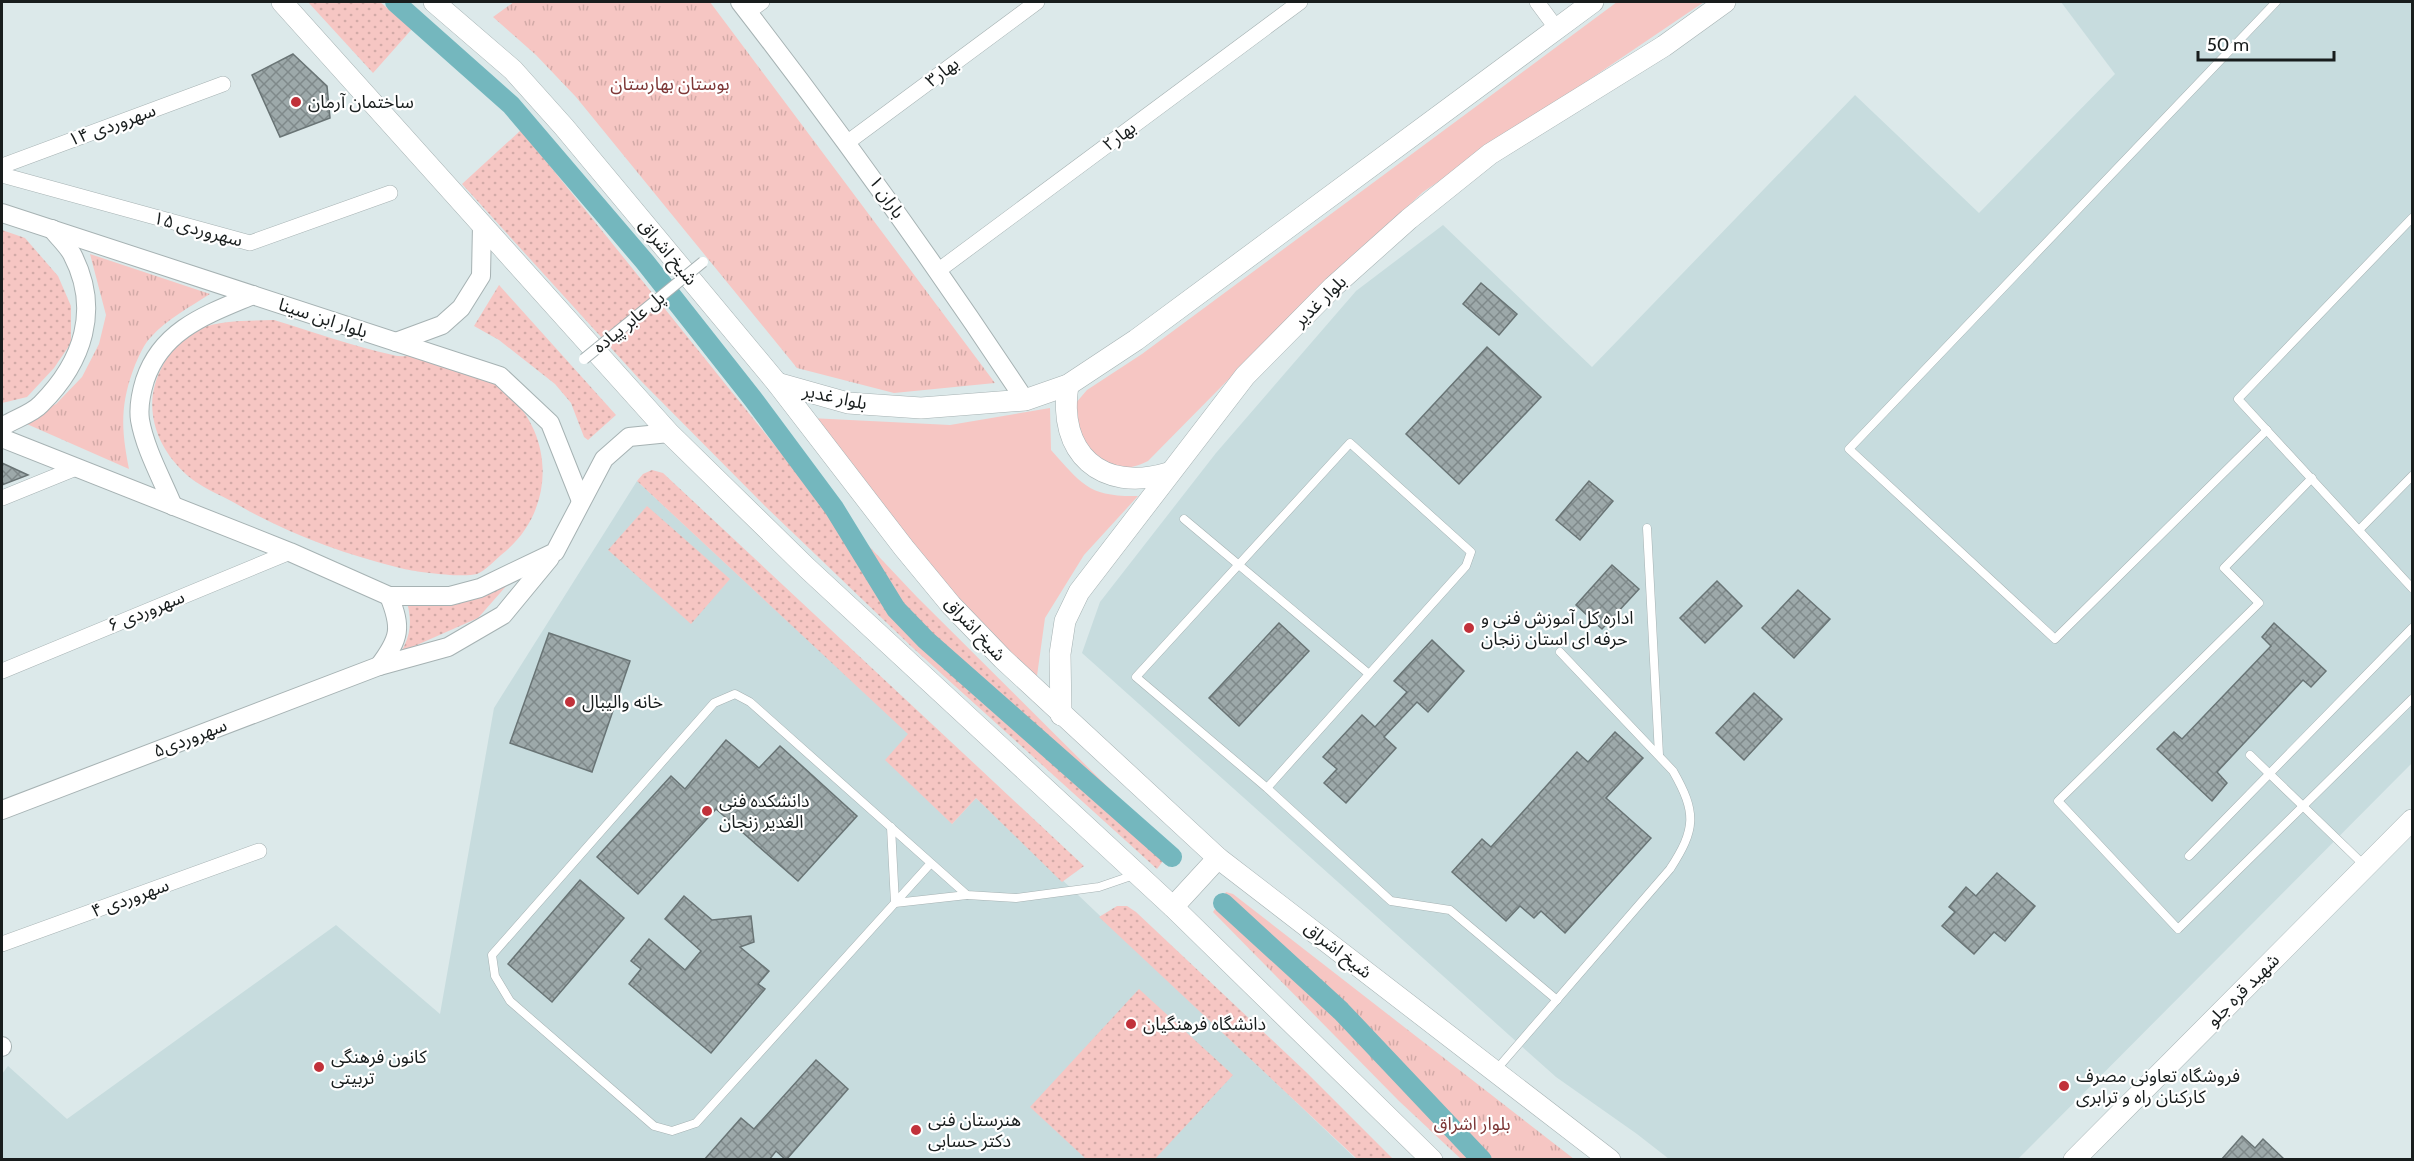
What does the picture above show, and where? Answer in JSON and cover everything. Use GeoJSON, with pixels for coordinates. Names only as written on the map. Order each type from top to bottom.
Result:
{"type":"FeatureCollection","features":[{"type":"Feature","properties":{"kind":"main road"},"geometry":{"type":"LineString","coordinates":[[282,2],[669,433],[807,568],[1173,907],[1432,1160]]}},
{"type":"Feature","properties":{"kind":"main road","name":"شیخ اشراق"},"geometry":{"type":"LineString","coordinates":[[434,2],[513,70],[564,127],[777,383],[951,605],[1061,715],[1218,858],[1610,1160]]}},
{"type":"Feature","properties":{"kind":"main road","name":"بلوار غدیر"},"geometry":{"type":"LineString","coordinates":[[777,383],[848,403],[921,408],[1025,400],[1068,385],[1136,340],[1593,2]]}},
{"type":"Feature","properties":{"kind":"main road","name":"بلوار غدیر"},"geometry":{"type":"LineString","coordinates":[[1061,715],[1060,654],[1065,621],[1079,592],[1168,473],[1245,376],[1333,287],[1409,219],[1490,154],[1664,46],[1725,2]]}},
{"type":"Feature","properties":{"kind":"main road"},"geometry":{"type":"LineString","coordinates":[[1068,385],[1064,409],[1069,432],[1080,453],[1098,469],[1120,478],[1145,480],[1168,473]]}},
{"type":"Feature","properties":{"kind":"main road","name":"شهید قره جلو"},"geometry":{"type":"LineString","coordinates":[[2074,1160],[2412,820]]}},
{"type":"Feature","properties":{"kind":"main road"},"geometry":{"type":"LineString","coordinates":[[1173,907],[1218,858]]}},
{"type":"Feature","properties":{"kind":"street","name":"بهار۳"},"geometry":{"type":"LineString","coordinates":[[848,142],[1037,2]]}},
{"type":"Feature","properties":{"kind":"street","name":"بهار۲"},"geometry":{"type":"LineString","coordinates":[[939,270],[1300,2]]}},
{"type":"Feature","properties":{"kind":"street"},"geometry":{"type":"LineString","coordinates":[[1537,2],[1557,29]]}},
{"type":"Feature","properties":{"kind":"street","name":"باران ۱"},"geometry":{"type":"LineString","coordinates":[[750,5],[939,270],[1025,400]]}},
{"type":"Feature","properties":{"kind":"street","name":"سهروردی ۱۴"},"geometry":{"type":"LineString","coordinates":[[2,166],[223,84]]}},
{"type":"Feature","properties":{"kind":"street","name":"سهروردی ۱۵"},"geometry":{"type":"LineString","coordinates":[[2,175],[249,243],[390,193]]}},
{"type":"Feature","properties":{"kind":"street","name":"بلوار ابن سینا"},"geometry":{"type":"LineString","coordinates":[[2,211],[52,230],[500,376],[550,423],[581,501]]}},
{"type":"Feature","properties":{"kind":"street"},"geometry":{"type":"LineString","coordinates":[[396,342],[442,325],[462,309],[481,276],[482,225]]}},
{"type":"Feature","properties":{"kind":"street"},"geometry":{"type":"LineString","coordinates":[[2,426],[40,406],[67,372],[87,329],[86,290],[71,253],[52,230]]}},
{"type":"Feature","properties":{"kind":"street","name":"پل عابر پیاده"},"geometry":{"type":"LineString","coordinates":[[584,359],[703,262]]}},
{"type":"Feature","properties":{"kind":"street"},"geometry":{"type":"LineString","coordinates":[[173,506],[140,421],[139,404],[150,365],[175,333],[194,321],[253,295]]}},
{"type":"Feature","properties":{"kind":"street"},"geometry":{"type":"LineString","coordinates":[[2,438],[290,552],[389,596],[450,596],[480,588],[555,552],[604,459],[629,437],[669,433]]}},
{"type":"Feature","properties":{"kind":"street"},"geometry":{"type":"LineString","coordinates":[[2,498],[76,468]]}},
{"type":"Feature","properties":{"kind":"street","name":"سهروردی ۶"},"geometry":{"type":"LineString","coordinates":[[2,671],[290,552]]}},
{"type":"Feature","properties":{"kind":"street","name":"سهروردی۵"},"geometry":{"type":"LineString","coordinates":[[2,810],[379,666],[448,647],[503,615],[555,552]]}},
{"type":"Feature","properties":{"kind":"street"},"geometry":{"type":"LineString","coordinates":[[379,666],[395,645],[399,620],[389,596]]}},
{"type":"Feature","properties":{"kind":"street","name":"سهروردی ۴"},"geometry":{"type":"LineString","coordinates":[[2,944],[259,851]]}},
{"type":"Feature","properties":{"kind":"lane"},"geometry":{"type":"LineString","coordinates":[[2267,430],[2055,639],[1849,449],[2276,2]]}},
{"type":"Feature","properties":{"kind":"lane"},"geometry":{"type":"LineString","coordinates":[[2412,218],[2238,399],[2412,588]]}},
{"type":"Feature","properties":{"kind":"lane"},"geometry":{"type":"LineString","coordinates":[[1267,788],[1466,567],[1471,552],[1350,443],[1136,677],[1267,788],[1391,901],[1450,910],[1557,1000]]}},
{"type":"Feature","properties":{"kind":"lane"},"geometry":{"type":"LineString","coordinates":[[2359,530],[2412,476]]}},
{"type":"Feature","properties":{"kind":"lane"},"geometry":{"type":"LineString","coordinates":[[2312,478],[2224,568],[2259,603],[2058,801],[2178,929],[2412,699]]}},
{"type":"Feature","properties":{"kind":"lane"},"geometry":{"type":"LineString","coordinates":[[1184,519],[1369,674]]}},
{"type":"Feature","properties":{"kind":"lane"},"geometry":{"type":"LineString","coordinates":[[1647,528],[1659,755]]}},
{"type":"Feature","properties":{"kind":"lane"},"geometry":{"type":"LineString","coordinates":[[2189,856],[2412,628]]}},
{"type":"Feature","properties":{"kind":"lane"},"geometry":{"type":"LineString","coordinates":[[1495,1071],[1670,869],[1686,844],[1691,816],[1684,790],[1673,771],[1560,652]]}},
{"type":"Feature","properties":{"kind":"lane"},"geometry":{"type":"LineString","coordinates":[[931,863],[696,1123],[672,1131],[654,1126],[510,1001],[495,976],[492,955],[714,703],[735,694],[750,702],[967,895]]}},
{"type":"Feature","properties":{"kind":"lane"},"geometry":{"type":"LineString","coordinates":[[2250,755],[2366,867]]}},
{"type":"Feature","properties":{"kind":"lane"},"geometry":{"type":"LineString","coordinates":[[891,827],[895,903]]}},
{"type":"Feature","properties":{"kind":"lane"},"geometry":{"type":"LineString","coordinates":[[895,903],[967,895],[1016,898],[1099,887],[1137,873]]}},
{"type":"Feature","properties":{"kind":"shaded area"},"geometry":{"type":"Polygon","coordinates":[[[2061,2],[2412,2],[2412,763],[2018,1159],[1669,1159],[1556,1077],[1082,653],[1100,602],[1216,453],[1356,291],[1443,225],[1592,367],[1855,95],[1979,213],[2115,74],[2061,2]]]}},
{"type":"Feature","properties":{"kind":"shaded area","name":"دانشکده فنی الغدیر زنجان"},"geometry":{"type":"Polygon","coordinates":[[[637,481],[909,734],[952,824],[976,798],[1356,1159],[2,1159],[2,1074],[8,1066],[67,1119],[336,925],[440,1014],[494,708],[637,481]]]}},
{"type":"Feature","properties":{"kind":"green space"},"geometry":{"type":"Polygon","coordinates":[[[308,2],[380,2],[412,29],[373,73],[308,2]]]}},
{"type":"Feature","properties":{"kind":"green space","name":"بوستان بهارستان"},"geometry":{"type":"Polygon","coordinates":[[[514,2],[710,2],[995,383],[894,393],[797,368],[576,97],[536,55],[493,17],[514,2]]]}},
{"type":"Feature","properties":{"kind":"green space"},"geometry":{"type":"Polygon","coordinates":[[[1617,2],[1704,2],[1423,192],[1294,313],[1148,461],[1126,468],[1111,468],[1091,457],[1082,439],[1075,404],[1087,390],[1142,354],[1617,2]]]}},
{"type":"Feature","properties":{"kind":"green space"},"geometry":{"type":"Polygon","coordinates":[[[521,130],[780,452],[917,597],[1171,850],[1157,869],[913,648],[766,507],[641,381],[462,184],[521,130]]]}},
{"type":"Feature","properties":{"kind":"green space"},"geometry":{"type":"Polygon","coordinates":[[[2,230],[25,238],[58,276],[71,306],[71,343],[54,368],[27,397],[2,403],[2,230]]]}},
{"type":"Feature","properties":{"kind":"green space"},"geometry":{"type":"Polygon","coordinates":[[[90,254],[210,294],[157,331],[146,343],[138,358],[130,379],[123,416],[124,441],[129,469],[20,421],[56,404],[82,377],[99,344],[106,315],[90,254]]]}},
{"type":"Feature","properties":{"kind":"green space"},"geometry":{"type":"Polygon","coordinates":[[[499,285],[616,415],[588,440],[584,437],[571,403],[555,384],[499,340],[474,326],[499,285]]]}},
{"type":"Feature","properties":{"kind":"green space"},"geometry":{"type":"Polygon","coordinates":[[[274,320],[378,351],[445,361],[479,374],[507,393],[523,411],[535,432],[541,453],[543,476],[539,498],[531,519],[519,538],[477,574],[450,575],[407,570],[356,556],[294,533],[198,484],[188,476],[168,454],[156,428],[152,400],[160,371],[170,353],[194,332],[222,323],[274,320]]]}},
{"type":"Feature","properties":{"kind":"green space"},"geometry":{"type":"Polygon","coordinates":[[[1050,408],[1051,450],[1079,480],[1097,491],[1108,494],[1138,496],[1084,555],[1045,618],[1036,683],[955,597],[810,418],[950,425],[1050,408]]]}},
{"type":"Feature","properties":{"kind":"green space"},"geometry":{"type":"Polygon","coordinates":[[[652,470],[663,473],[1084,866],[1062,882],[976,798],[952,824],[885,760],[908,734],[637,481],[643,474],[652,470]]]}},
{"type":"Feature","properties":{"kind":"green space"},"geometry":{"type":"Polygon","coordinates":[[[647,506],[730,579],[691,624],[608,550],[647,506]]]}},
{"type":"Feature","properties":{"kind":"green space"},"geometry":{"type":"Polygon","coordinates":[[[508,584],[478,618],[401,652],[410,628],[407,602],[508,584]]]}},
{"type":"Feature","properties":{"kind":"green space","name":"بلوار اشراق"},"geometry":{"type":"Polygon","coordinates":[[[1226,892],[1233,894],[1574,1159],[1461,1159],[1399,1101],[1213,912],[1226,892]]]}},
{"type":"Feature","properties":{"kind":"green space"},"geometry":{"type":"Polygon","coordinates":[[[1117,906],[1127,906],[1136,912],[1306,1072],[1393,1159],[1357,1159],[1099,917],[1117,906]]]}},
{"type":"Feature","properties":{"kind":"green space"},"geometry":{"type":"Polygon","coordinates":[[[1139,989],[1233,1075],[1155,1159],[1086,1159],[1030,1107],[1139,989]]]}},
{"type":"Feature","properties":{"kind":"building","name":"ساختمان آرمان"},"geometry":{"type":"Polygon","coordinates":[[[293,54],[327,86],[330,118],[280,137],[252,75],[293,54]]]}},
{"type":"Feature","properties":{"kind":"building"},"geometry":{"type":"Polygon","coordinates":[[[1481,283],[1517,314],[1499,335],[1463,304],[1481,283]]]}},
{"type":"Feature","properties":{"kind":"building"},"geometry":{"type":"Polygon","coordinates":[[[1487,347],[1541,397],[1459,484],[1406,434],[1487,347]]]}},
{"type":"Feature","properties":{"kind":"building"},"geometry":{"type":"Polygon","coordinates":[[[2,463],[28,475],[2,485],[2,463]]]}},
{"type":"Feature","properties":{"kind":"building"},"geometry":{"type":"Polygon","coordinates":[[[1589,481],[1613,501],[1580,540],[1556,520],[1589,481]]]}},
{"type":"Feature","properties":{"kind":"building"},"geometry":{"type":"Polygon","coordinates":[[[1612,565],[1639,589],[1602,629],[1576,605],[1612,565]]]}},
{"type":"Feature","properties":{"kind":"building"},"geometry":{"type":"Polygon","coordinates":[[[1717,581],[1742,606],[1705,643],[1680,618],[1717,581]]]}},
{"type":"Feature","properties":{"kind":"building"},"geometry":{"type":"Polygon","coordinates":[[[1798,590],[1830,619],[1794,658],[1762,628],[1798,590]]]}},
{"type":"Feature","properties":{"kind":"building"},"geometry":{"type":"Polygon","coordinates":[[[1279,623],[1309,651],[1239,726],[1209,698],[1279,623]]]}},
{"type":"Feature","properties":{"kind":"building"},"geometry":{"type":"Polygon","coordinates":[[[2274,623],[2326,671],[2311,687],[2303,680],[2217,772],[2227,783],[2212,801],[2157,749],[2174,732],[2182,739],[2271,646],[2262,637],[2274,623]]]}},
{"type":"Feature","properties":{"kind":"building","name":"خانه والیبال"},"geometry":{"type":"Polygon","coordinates":[[[549,633],[630,661],[592,772],[510,743],[549,633]]]}},
{"type":"Feature","properties":{"kind":"building"},"geometry":{"type":"Polygon","coordinates":[[[1432,640],[1464,671],[1428,712],[1417,702],[1384,737],[1396,748],[1346,803],[1324,783],[1337,769],[1323,757],[1362,715],[1375,727],[1407,692],[1394,681],[1432,640]]]}},
{"type":"Feature","properties":{"kind":"building"},"geometry":{"type":"Polygon","coordinates":[[[1754,693],[1782,719],[1744,760],[1716,733],[1754,693]]]}},
{"type":"Feature","properties":{"kind":"building"},"geometry":{"type":"Polygon","coordinates":[[[1615,732],[1643,758],[1606,798],[1651,838],[1565,933],[1541,911],[1534,918],[1520,906],[1506,921],[1452,872],[1482,839],[1491,847],[1577,752],[1588,762],[1615,732]]]}},
{"type":"Feature","properties":{"kind":"building"},"geometry":{"type":"Polygon","coordinates":[[[726,740],[759,768],[780,746],[857,816],[798,881],[716,809],[638,894],[597,857],[671,776],[685,789],[726,740]]]}},
{"type":"Feature","properties":{"kind":"building"},"geometry":{"type":"Polygon","coordinates":[[[1997,873],[2035,906],[2005,941],[1994,932],[1974,954],[1942,926],[1955,912],[1949,907],[1966,887],[1976,896],[1997,873]]]}},
{"type":"Feature","properties":{"kind":"building"},"geometry":{"type":"Polygon","coordinates":[[[580,880],[624,918],[552,1002],[508,964],[580,880]]]}},
{"type":"Feature","properties":{"kind":"building"},"geometry":{"type":"Polygon","coordinates":[[[684,896],[712,920],[751,916],[754,942],[740,947],[769,971],[758,984],[765,989],[711,1053],[629,984],[641,969],[631,961],[649,939],[685,970],[701,951],[665,919],[684,896]]]}},
{"type":"Feature","properties":{"kind":"building"},"geometry":{"type":"Polygon","coordinates":[[[816,1060],[848,1089],[786,1160],[776,1151],[769,1160],[704,1160],[741,1118],[754,1129],[816,1060]]]}},
{"type":"Feature","properties":{"kind":"building"},"geometry":{"type":"Polygon","coordinates":[[[2242,1136],[2255,1148],[2263,1139],[2285,1160],[2221,1160],[2242,1136]]]}},
{"type":"Feature","properties":{"kind":"waterway"},"geometry":{"type":"LineString","coordinates":[[395,2],[511,105],[645,262],[753,399],[834,508],[896,609],[926,640],[1172,857]]}},
{"type":"Feature","properties":{"kind":"waterway"},"geometry":{"type":"LineString","coordinates":[[1223,903],[1341,1011],[1482,1160]]}},
{"type":"Feature","properties":{"kind":"place","name":"ساختمان آرمان"},"geometry":{"type":"Point","coordinates":[296,102]}},
{"type":"Feature","properties":{"kind":"place","name":"اداره کل آموزش فنی و حرفه ای استان زنجان"},"geometry":{"type":"Point","coordinates":[1469,628]}},
{"type":"Feature","properties":{"kind":"place","name":"خانه والیبال"},"geometry":{"type":"Point","coordinates":[570,702]}},
{"type":"Feature","properties":{"kind":"place","name":"دانشکده فنی الغدیر زنجان"},"geometry":{"type":"Point","coordinates":[707,811]}},
{"type":"Feature","properties":{"kind":"place","name":"دانشگاه فرهنگیان"},"geometry":{"type":"Point","coordinates":[1131,1024]}},
{"type":"Feature","properties":{"kind":"place","name":"کانون فرهنگی تربیتی"},"geometry":{"type":"Point","coordinates":[319,1067]}},
{"type":"Feature","properties":{"kind":"place","name":"فروشگاه تعاونی مصرف کارکنان راه و ترابری"},"geometry":{"type":"Point","coordinates":[2064,1086]}},
{"type":"Feature","properties":{"kind":"place","name":"هنرستان فنی دکتر حسابی"},"geometry":{"type":"Point","coordinates":[916,1130]}}]}
